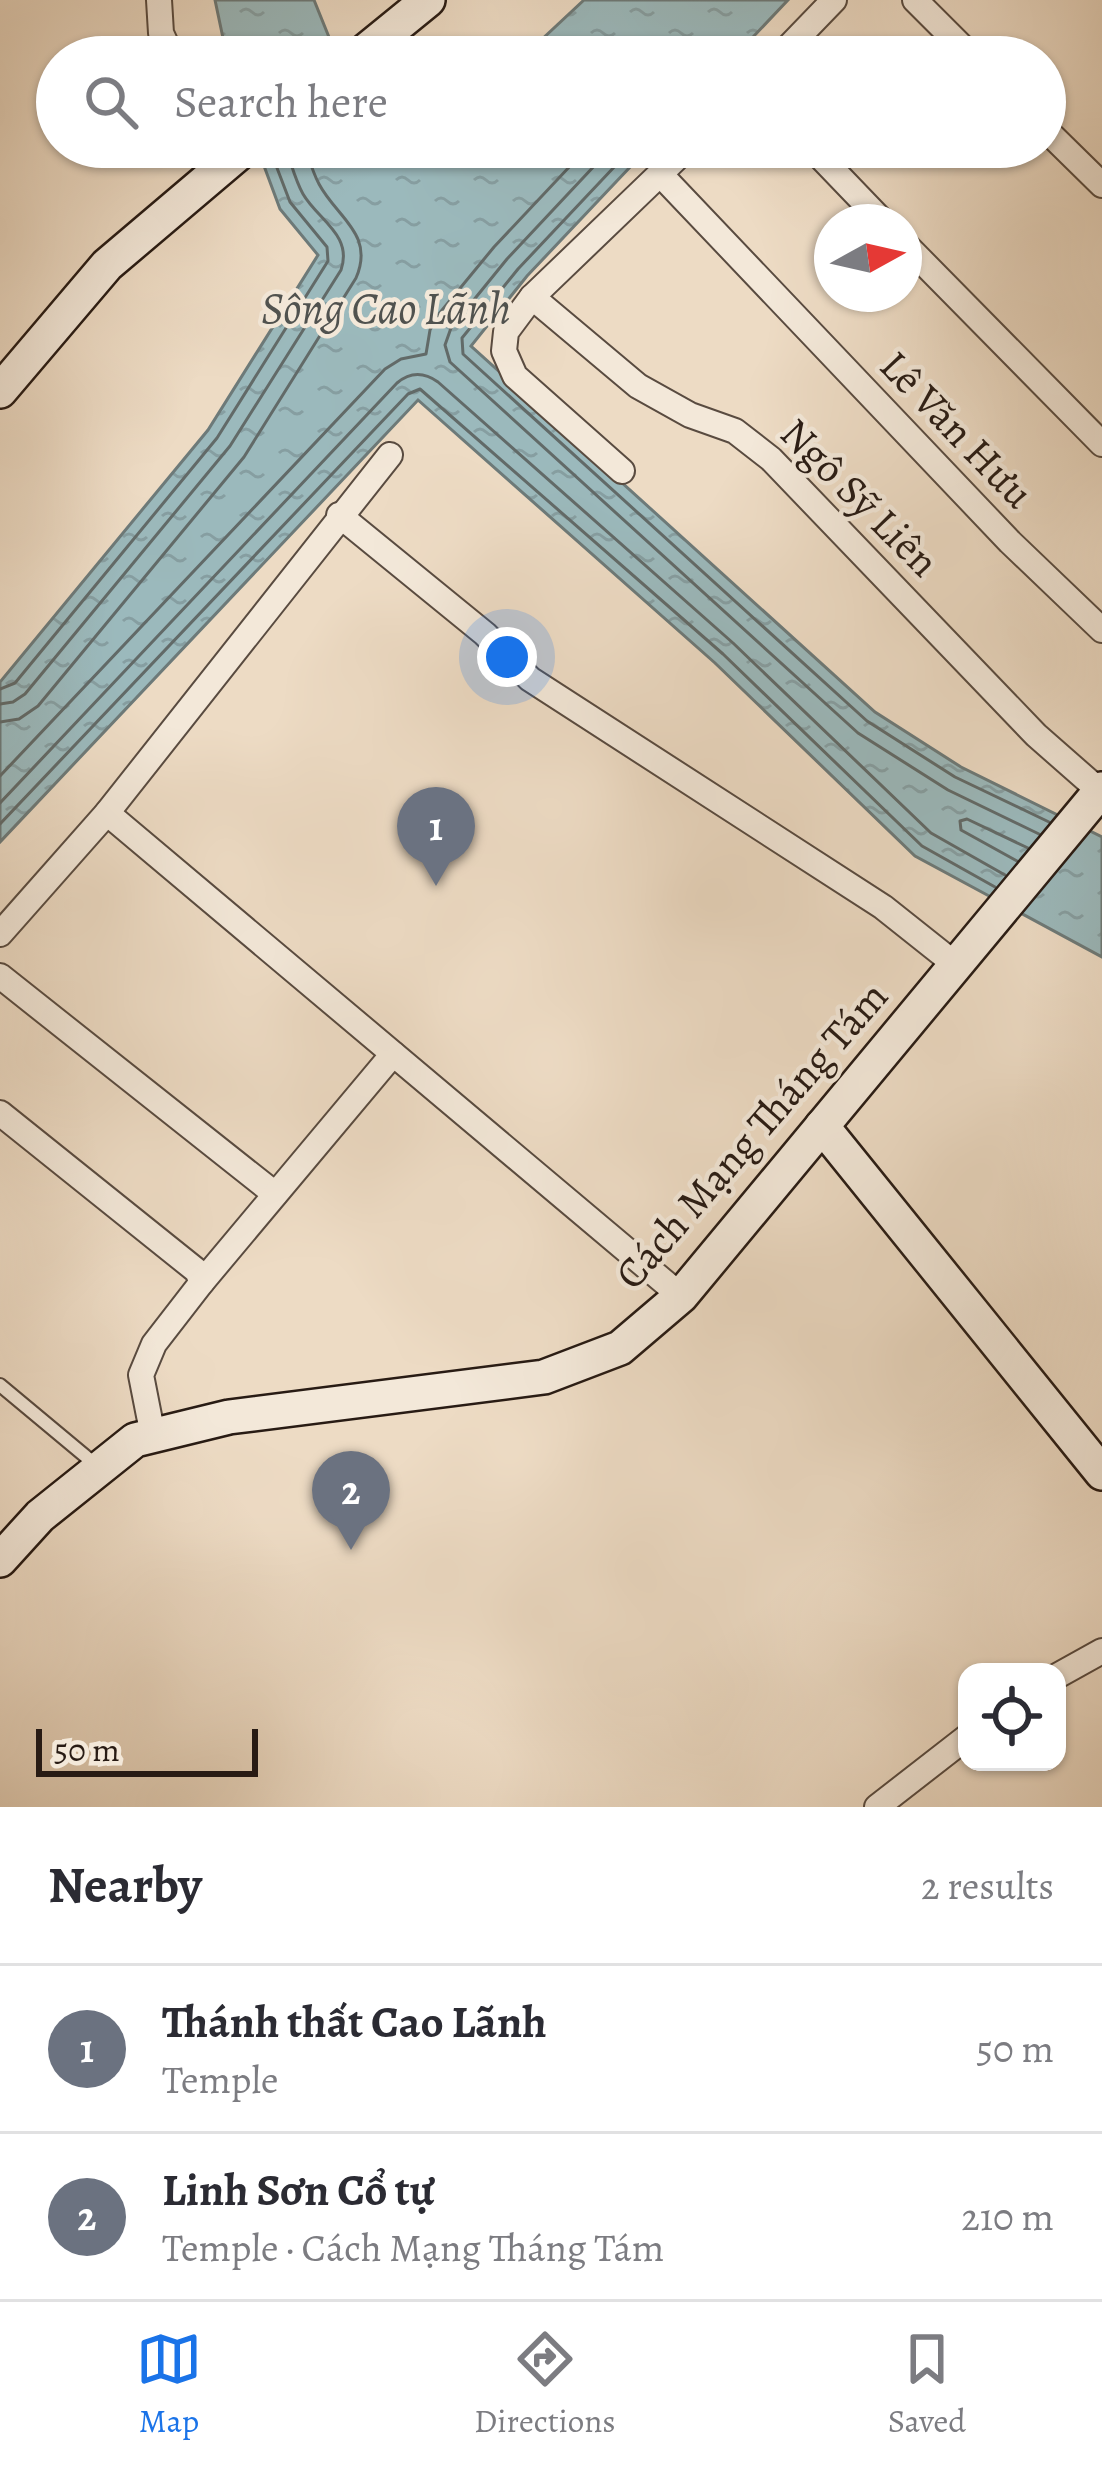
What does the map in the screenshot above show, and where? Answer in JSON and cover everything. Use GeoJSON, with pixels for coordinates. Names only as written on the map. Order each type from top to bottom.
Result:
{"type":"FeatureCollection","features":[{"type":"Feature","properties":{"kind":"street"},"geometry":{"type":"LineString","coordinates":[[159,0],[162,36]]}},
{"type":"Feature","properties":{"kind":"street"},"geometry":{"type":"LineString","coordinates":[[384,36],[428,0]]}},
{"type":"Feature","properties":{"kind":"street"},"geometry":{"type":"LineString","coordinates":[[799,36],[834,0]]}},
{"type":"Feature","properties":{"kind":"street"},"geometry":{"type":"LineString","coordinates":[[915,0],[951,36]]}},
{"type":"Feature","properties":{"kind":"street"},"geometry":{"type":"LineString","coordinates":[[1066,150],[1102,185]]}},
{"type":"Feature","properties":{"kind":"street"},"geometry":{"type":"LineString","coordinates":[[0,392],[107,265],[211,168]]}},
{"type":"Feature","properties":{"kind":"street"},"geometry":{"type":"LineString","coordinates":[[622,471],[515,376],[506,362],[506,332],[532,297],[666,168]]}},
{"type":"Feature","properties":{"kind":"street"},"geometry":{"type":"LineString","coordinates":[[832,168],[867,204]]}},
{"type":"Feature","properties":{"kind":"street","name":"Lê Văn Hưu"},"geometry":{"type":"LineString","coordinates":[[660,174],[1010,542],[1102,630]]}},
{"type":"Feature","properties":{"kind":"street"},"geometry":{"type":"LineString","coordinates":[[922,262],[1102,444]]}},
{"type":"Feature","properties":{"kind":"street","name":"Ngô Sỹ Liên"},"geometry":{"type":"LineString","coordinates":[[532,297],[638,386],[689,415],[735,431],[771,459],[1095,798]]}},
{"type":"Feature","properties":{"kind":"street"},"geometry":{"type":"LineString","coordinates":[[0,934],[107,813],[390,455]]}},
{"type":"Feature","properties":{"kind":"street"},"geometry":{"type":"LineString","coordinates":[[339,515],[485,634],[530,680],[962,958]]}},
{"type":"Feature","properties":{"kind":"street","name":"Cách Mạng Tháng Tám"},"geometry":{"type":"LineString","coordinates":[[2,1554],[40,1516],[135,1440],[229,1417],[544,1377],[620,1348],[681,1296],[1095,798]]}},
{"type":"Feature","properties":{"kind":"street"},"geometry":{"type":"LineString","coordinates":[[107,813],[681,1296]]}},
{"type":"Feature","properties":{"kind":"street"},"geometry":{"type":"LineString","coordinates":[[0,976],[275,1194]]}},
{"type":"Feature","properties":{"kind":"street"},"geometry":{"type":"LineString","coordinates":[[153,1436],[141,1375],[154,1344],[393,1054]]}},
{"type":"Feature","properties":{"kind":"street"},"geometry":{"type":"LineString","coordinates":[[0,1113],[197,1271],[202,1282]]}},
{"type":"Feature","properties":{"kind":"street"},"geometry":{"type":"LineString","coordinates":[[822,1126],[1102,1473]]}},
{"type":"Feature","properties":{"kind":"street"},"geometry":{"type":"LineString","coordinates":[[1066,1671],[1102,1651]]}},
{"type":"Feature","properties":{"kind":"street"},"geometry":{"type":"LineString","coordinates":[[877,1807],[958,1744]]}},
{"type":"Feature","properties":{"kind":"lane"},"geometry":{"type":"LineString","coordinates":[[0,1385],[100,1468]]}},
{"type":"Feature","properties":{"kind":"water"},"geometry":{"type":"Polygon","coordinates":[[[215,0],[314,0],[329,36],[223,36],[215,0]]]}},
{"type":"Feature","properties":{"kind":"water"},"geometry":{"type":"Polygon","coordinates":[[[584,0],[788,0],[754,36],[545,36],[584,0]]]}},
{"type":"Feature","properties":{"kind":"water","name":"Sông Cao Lãnh"},"geometry":{"type":"Polygon","coordinates":[[[265,168],[629,168],[527,276],[471,346],[875,712],[961,767],[1102,837],[1102,957],[915,856],[715,663],[418,400],[0,842],[0,682],[208,430],[318,255],[280,209],[265,168]]]}},
{"type":"Feature","properties":{"kind":"place","name":"Thánh thất Cao Lãnh"},"geometry":{"type":"Point","coordinates":[436,886]}},
{"type":"Feature","properties":{"kind":"place","name":"Linh Sơn Cổ tự"},"geometry":{"type":"Point","coordinates":[351,1550]}}]}
